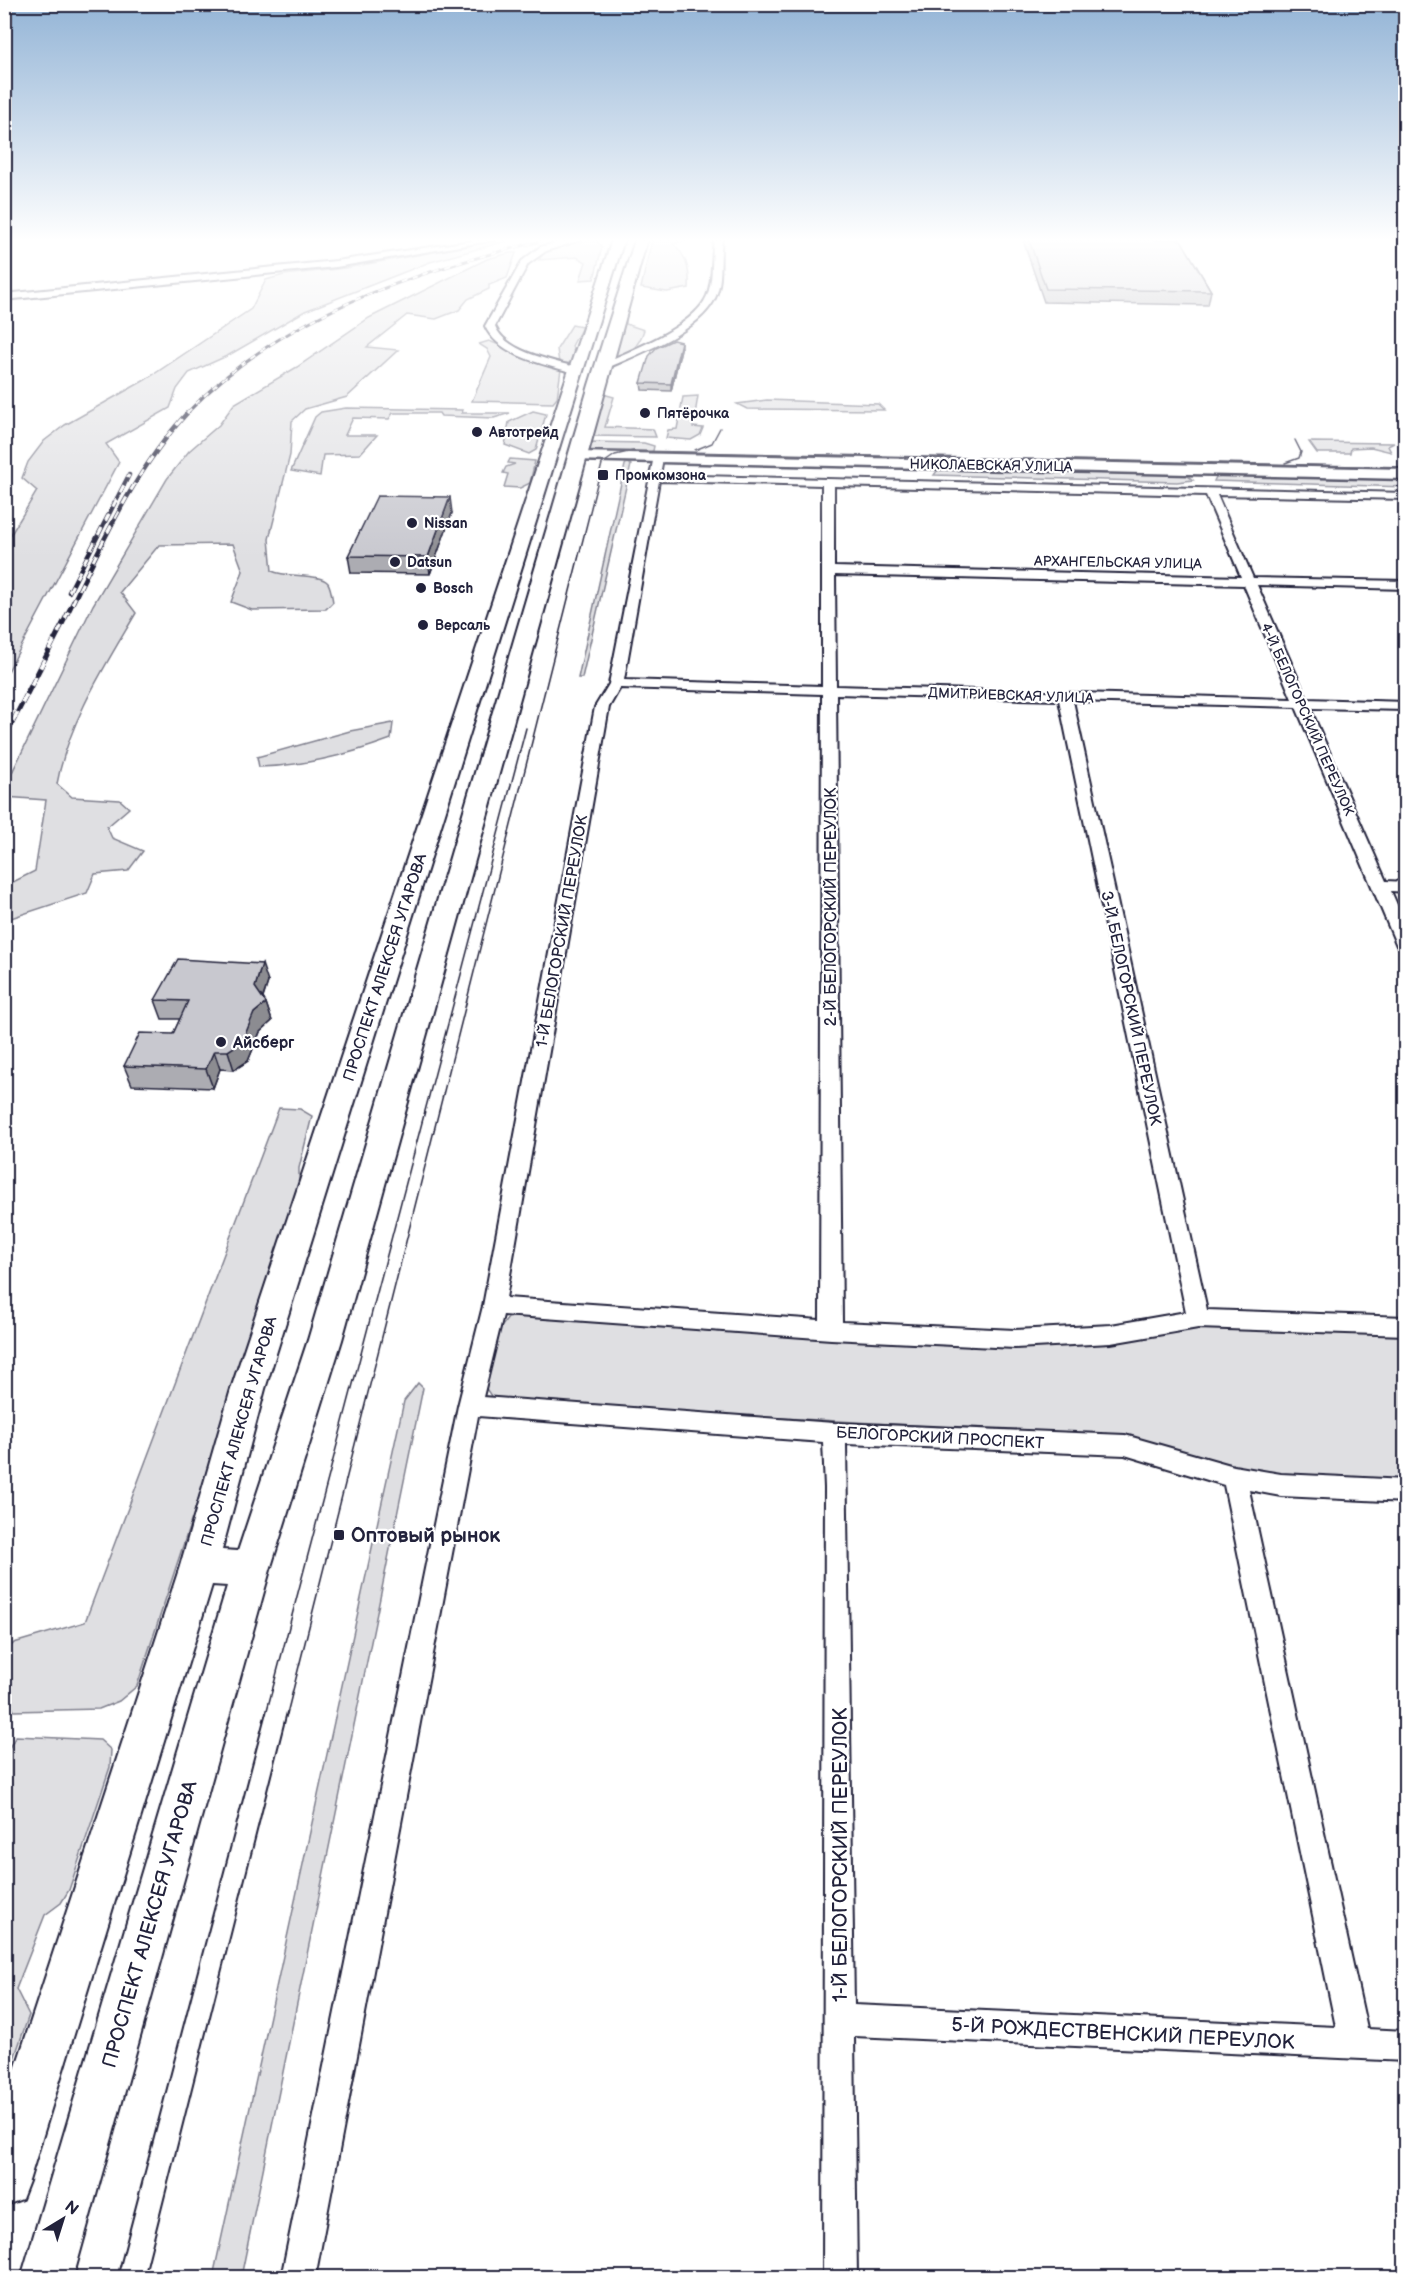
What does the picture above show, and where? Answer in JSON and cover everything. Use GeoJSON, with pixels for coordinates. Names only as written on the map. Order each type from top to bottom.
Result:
{"type":"FeatureCollection","features":[{"type":"Feature","properties":{"kind":"main road","name":"ПРОСПЕКТ АЛЕКСЕЯ УГАРОВА"},"geometry":{"type":"LineString","coordinates":[[47,2277],[251,1570],[325,1340],[562,457],[575,370],[583,346]]}},
{"type":"Feature","properties":{"kind":"main road","name":"ПРОСПЕКТ АЛЕКСЕЯ УГАРОВА"},"geometry":{"type":"LineString","coordinates":[[4,2181],[199,1566],[248,1389],[562,457],[602,367],[608,346]]}},
{"type":"Feature","properties":{"kind":"main road","name":"НИКОЛАЕВСКАЯ УЛИЦА"},"geometry":{"type":"LineString","coordinates":[[562,457],[1406,474]]}},
{"type":"Feature","properties":{"kind":"main road","name":"ПРОСПЕКТ АЛЕКСЕЯ УГАРОВА"},"geometry":{"type":"LineString","coordinates":[[199,1566],[251,1570]]}},
{"type":"Feature","properties":{"kind":"street"},"geometry":{"type":"LineString","coordinates":[[510,346],[575,370]]}},
{"type":"Feature","properties":{"kind":"street"},"geometry":{"type":"LineString","coordinates":[[602,367],[642,346]]}},
{"type":"Feature","properties":{"kind":"street","name":"1-Й БЕЛОГОРСКИЙ ПЕРЕУЛОК"},"geometry":{"type":"LineString","coordinates":[[298,2277],[469,1406],[494,1306],[602,707],[616,684],[658,458]]}},
{"type":"Feature","properties":{"kind":"street","name":"НИКОЛАЕВСКАЯ УЛИЦА"},"geometry":{"type":"LineString","coordinates":[[655,478],[1406,496]]}},
{"type":"Feature","properties":{"kind":"street","name":"2-Й БЕЛОГОРСКИЙ ПЕРЕУЛОК"},"geometry":{"type":"LineString","coordinates":[[828,483],[831,1330]]}},
{"type":"Feature","properties":{"kind":"street","name":"4-Й БЕЛОГОРСКИЙ ПЕРЕУЛОК"},"geometry":{"type":"LineString","coordinates":[[1210,491],[1406,946]]}},
{"type":"Feature","properties":{"kind":"street","name":"АРХАНГЕЛЬСКАЯ УЛИЦА"},"geometry":{"type":"LineString","coordinates":[[830,571],[1406,585]]}},
{"type":"Feature","properties":{"kind":"street","name":"ДМИТРИЕВСКАЯ УЛИЦА"},"geometry":{"type":"LineString","coordinates":[[616,684],[1406,706]]}},
{"type":"Feature","properties":{"kind":"street","name":"3-Й БЕЛОГОРСКИЙ ПЕРЕУЛОК"},"geometry":{"type":"LineString","coordinates":[[1065,697],[1198,1318]]}},
{"type":"Feature","properties":{"kind":"street"},"geometry":{"type":"LineString","coordinates":[[1381,886],[1406,887]]}},
{"type":"Feature","properties":{"kind":"street"},"geometry":{"type":"LineString","coordinates":[[494,1306],[831,1330],[1015,1339],[1111,1334],[1198,1318],[1406,1326]]}},
{"type":"Feature","properties":{"kind":"street","name":"БЕЛОГОРСКИЙ ПРОСПЕКТ"},"geometry":{"type":"LineString","coordinates":[[469,1406],[834,1433],[1125,1445],[1234,1477],[1281,1485],[1406,1491]]}},
{"type":"Feature","properties":{"kind":"street","name":"1-Й БЕЛОГОРСКИЙ ПЕРЕУЛОК"},"geometry":{"type":"LineString","coordinates":[[834,1433],[837,1500],[840,2277]]}},
{"type":"Feature","properties":{"kind":"street"},"geometry":{"type":"LineString","coordinates":[[1234,1477],[1354,2043]]}},
{"type":"Feature","properties":{"kind":"street","name":"5-Й РОЖДЕСТВЕНСКИЙ ПЕРЕУЛОК"},"geometry":{"type":"LineString","coordinates":[[840,2020],[1406,2046]]}},
{"type":"Feature","properties":{"kind":"shaded area"},"geometry":{"type":"Polygon","coordinates":[[[195,346],[244,346],[189,373],[177,389],[170,408],[106,444],[119,462],[5,677],[5,544],[37,491],[22,478],[28,462],[44,441],[65,425],[145,380],[195,346]]]}},
{"type":"Feature","properties":{"kind":"shaded area"},"geometry":{"type":"Polygon","coordinates":[[[327,346],[368,346],[398,350],[347,397],[305,409],[292,421],[290,455],[269,539],[272,571],[324,580],[329,585],[333,602],[326,609],[252,610],[231,602],[243,571],[233,544],[159,545],[120,592],[136,613],[100,674],[79,717],[62,761],[57,784],[72,797],[120,800],[129,808],[107,827],[112,838],[143,851],[128,871],[95,874],[87,893],[5,920],[5,886],[35,871],[46,800],[5,797],[5,787],[93,605],[167,479],[189,451],[219,425],[234,404],[327,346]]]}},
{"type":"Feature","properties":{"kind":"shaded area"},"geometry":{"type":"Polygon","coordinates":[[[483,346],[503,346],[561,369],[557,398],[553,403],[472,401],[491,357],[483,346]]]}},
{"type":"Feature","properties":{"kind":"shaded area"},"geometry":{"type":"Polygon","coordinates":[[[559,346],[572,346],[574,353],[570,363],[559,363],[559,346]]]}},
{"type":"Feature","properties":{"kind":"shaded area"},"geometry":{"type":"Polygon","coordinates":[[[614,346],[635,346],[623,354],[611,356],[614,346]]]}},
{"type":"Feature","properties":{"kind":"shaded area"},"geometry":{"type":"Polygon","coordinates":[[[603,394],[614,397],[605,427],[653,429],[656,437],[591,436],[603,394]]]}},
{"type":"Feature","properties":{"kind":"shaded area"},"geometry":{"type":"Polygon","coordinates":[[[698,396],[693,427],[703,428],[700,435],[691,440],[666,438],[668,430],[677,429],[683,397],[698,396]]]}},
{"type":"Feature","properties":{"kind":"shaded area"},"geometry":{"type":"Polygon","coordinates":[[[767,400],[878,404],[884,410],[747,409],[737,404],[767,400]]]}},
{"type":"Feature","properties":{"kind":"shaded area"},"geometry":{"type":"Polygon","coordinates":[[[346,408],[510,413],[494,418],[441,416],[439,413],[393,413],[389,419],[353,418],[345,435],[377,435],[360,454],[323,455],[320,476],[291,471],[315,417],[321,412],[346,408]]]}},
{"type":"Feature","properties":{"kind":"shaded area"},"geometry":{"type":"Polygon","coordinates":[[[533,411],[546,414],[536,450],[529,454],[505,445],[509,422],[533,411]]]}},
{"type":"Feature","properties":{"kind":"shaded area"},"geometry":{"type":"Polygon","coordinates":[[[589,442],[644,443],[654,446],[653,451],[646,453],[592,452],[586,450],[589,442]]]}},
{"type":"Feature","properties":{"kind":"shaded area"},"geometry":{"type":"Polygon","coordinates":[[[1309,442],[1394,443],[1388,446],[1391,452],[1371,447],[1351,448],[1350,453],[1317,453],[1309,442]]]}},
{"type":"Feature","properties":{"kind":"shaded area"},"geometry":{"type":"Polygon","coordinates":[[[510,459],[535,461],[530,483],[520,488],[504,487],[508,474],[503,473],[506,467],[515,464],[508,463],[510,459]]]}},
{"type":"Feature","properties":{"kind":"shaded area"},"geometry":{"type":"Polygon","coordinates":[[[627,463],[631,465],[582,678],[578,678],[625,465],[627,463]]]}},
{"type":"Feature","properties":{"kind":"shaded area"},"geometry":{"type":"Polygon","coordinates":[[[949,469],[1185,474],[1193,480],[1177,482],[934,475],[937,471],[949,469]]]}},
{"type":"Feature","properties":{"kind":"shaded area"},"geometry":{"type":"Polygon","coordinates":[[[1227,475],[1405,479],[1406,487],[1214,481],[1216,477],[1227,475]]]}},
{"type":"Feature","properties":{"kind":"shaded area"},"geometry":{"type":"Polygon","coordinates":[[[393,723],[391,739],[375,745],[310,762],[259,767],[257,757],[350,731],[393,723]]]}},
{"type":"Feature","properties":{"kind":"shaded area"},"geometry":{"type":"Polygon","coordinates":[[[279,1108],[300,1109],[312,1116],[299,1168],[299,1192],[137,1686],[119,1701],[99,1709],[14,1711],[10,1702],[5,1701],[4,1653],[14,1643],[85,1622],[279,1108]]]}},
{"type":"Feature","properties":{"kind":"shaded area"},"geometry":{"type":"Polygon","coordinates":[[[526,1314],[1037,1345],[1207,1325],[1405,1334],[1405,1484],[1267,1478],[1093,1435],[508,1403],[491,1396],[482,1383],[496,1334],[508,1318],[526,1314]]]}},
{"type":"Feature","properties":{"kind":"shaded area"},"geometry":{"type":"Polygon","coordinates":[[[418,1383],[423,1388],[241,2277],[213,2277],[404,1401],[418,1383]]]}},
{"type":"Feature","properties":{"kind":"shaded area"},"geometry":{"type":"Polygon","coordinates":[[[16,1736],[100,1740],[111,1750],[110,1767],[69,1890],[61,1903],[45,1915],[16,1989],[29,2015],[5,2085],[4,1756],[16,1736]]]}},
{"type":"Feature","properties":{"kind":"building"},"geometry":{"type":"Polygon","coordinates":[[[680,346],[671,384],[641,383],[649,356],[656,348],[680,346]]]}},
{"type":"Feature","properties":{"kind":"building"},"geometry":{"type":"Polygon","coordinates":[[[377,496],[450,497],[428,557],[348,556],[377,496]]]}},
{"type":"Feature","properties":{"kind":"building","name":"Айсберг"},"geometry":{"type":"Polygon","coordinates":[[[178,959],[262,964],[255,987],[266,1003],[254,1013],[242,1042],[228,1051],[214,1051],[206,1069],[124,1066],[140,1033],[173,1034],[188,1001],[155,1000],[178,959]]]}},
{"type":"Feature","properties":{"kind":"tram line"},"geometry":{"type":"LineString","coordinates":[[695,450],[712,443],[720,428]]}},
{"type":"Feature","properties":{"kind":"tram line"},"geometry":{"type":"LineString","coordinates":[[1285,463],[1299,458],[1301,452],[1295,440]]}},
{"type":"Feature","properties":{"kind":"tram line"},"geometry":{"type":"LineString","coordinates":[[287,1714],[602,464],[615,455],[633,451],[1406,467]]}},
{"type":"Feature","properties":{"kind":"tram line"},"geometry":{"type":"LineString","coordinates":[[266,1714],[526,728]]}},
{"type":"Feature","properties":{"kind":"tram line"},"geometry":{"type":"LineString","coordinates":[[117,2278],[266,1712]]}},
{"type":"Feature","properties":{"kind":"tram line"},"geometry":{"type":"LineString","coordinates":[[144,2278],[287,1712]]}},
{"type":"Feature","properties":{"kind":"railway"},"geometry":{"type":"LineString","coordinates":[[188,412],[224,378],[268,346]]}},
{"type":"Feature","properties":{"kind":"railway"},"geometry":{"type":"LineString","coordinates":[[59,632],[131,490],[167,436],[188,412]]}},
{"type":"Feature","properties":{"kind":"railway"},"geometry":{"type":"LineString","coordinates":[[69,592],[129,475]]}},
{"type":"Feature","properties":{"kind":"railway"},"geometry":{"type":"LineString","coordinates":[[4,739],[59,632]]}},
{"type":"Feature","properties":{"kind":"place","name":"Пятёрочка"},"geometry":{"type":"Point","coordinates":[645,413]}},
{"type":"Feature","properties":{"kind":"place","name":"Автотрейд"},"geometry":{"type":"Point","coordinates":[477,432]}},
{"type":"Feature","properties":{"kind":"place","name":"Промкомзона"},"geometry":{"type":"Point","coordinates":[603,475]}},
{"type":"Feature","properties":{"kind":"place","name":"Nissan"},"geometry":{"type":"Point","coordinates":[412,523]}},
{"type":"Feature","properties":{"kind":"place","name":"Datsun"},"geometry":{"type":"Point","coordinates":[395,562]}},
{"type":"Feature","properties":{"kind":"place","name":"Bosch"},"geometry":{"type":"Point","coordinates":[421,588]}},
{"type":"Feature","properties":{"kind":"place","name":"Версаль"},"geometry":{"type":"Point","coordinates":[423,625]}},
{"type":"Feature","properties":{"kind":"place","name":"Айсберг"},"geometry":{"type":"Point","coordinates":[221,1042]}},
{"type":"Feature","properties":{"kind":"place","name":"Оптовый рынок"},"geometry":{"type":"Point","coordinates":[339,1535]}}]}
